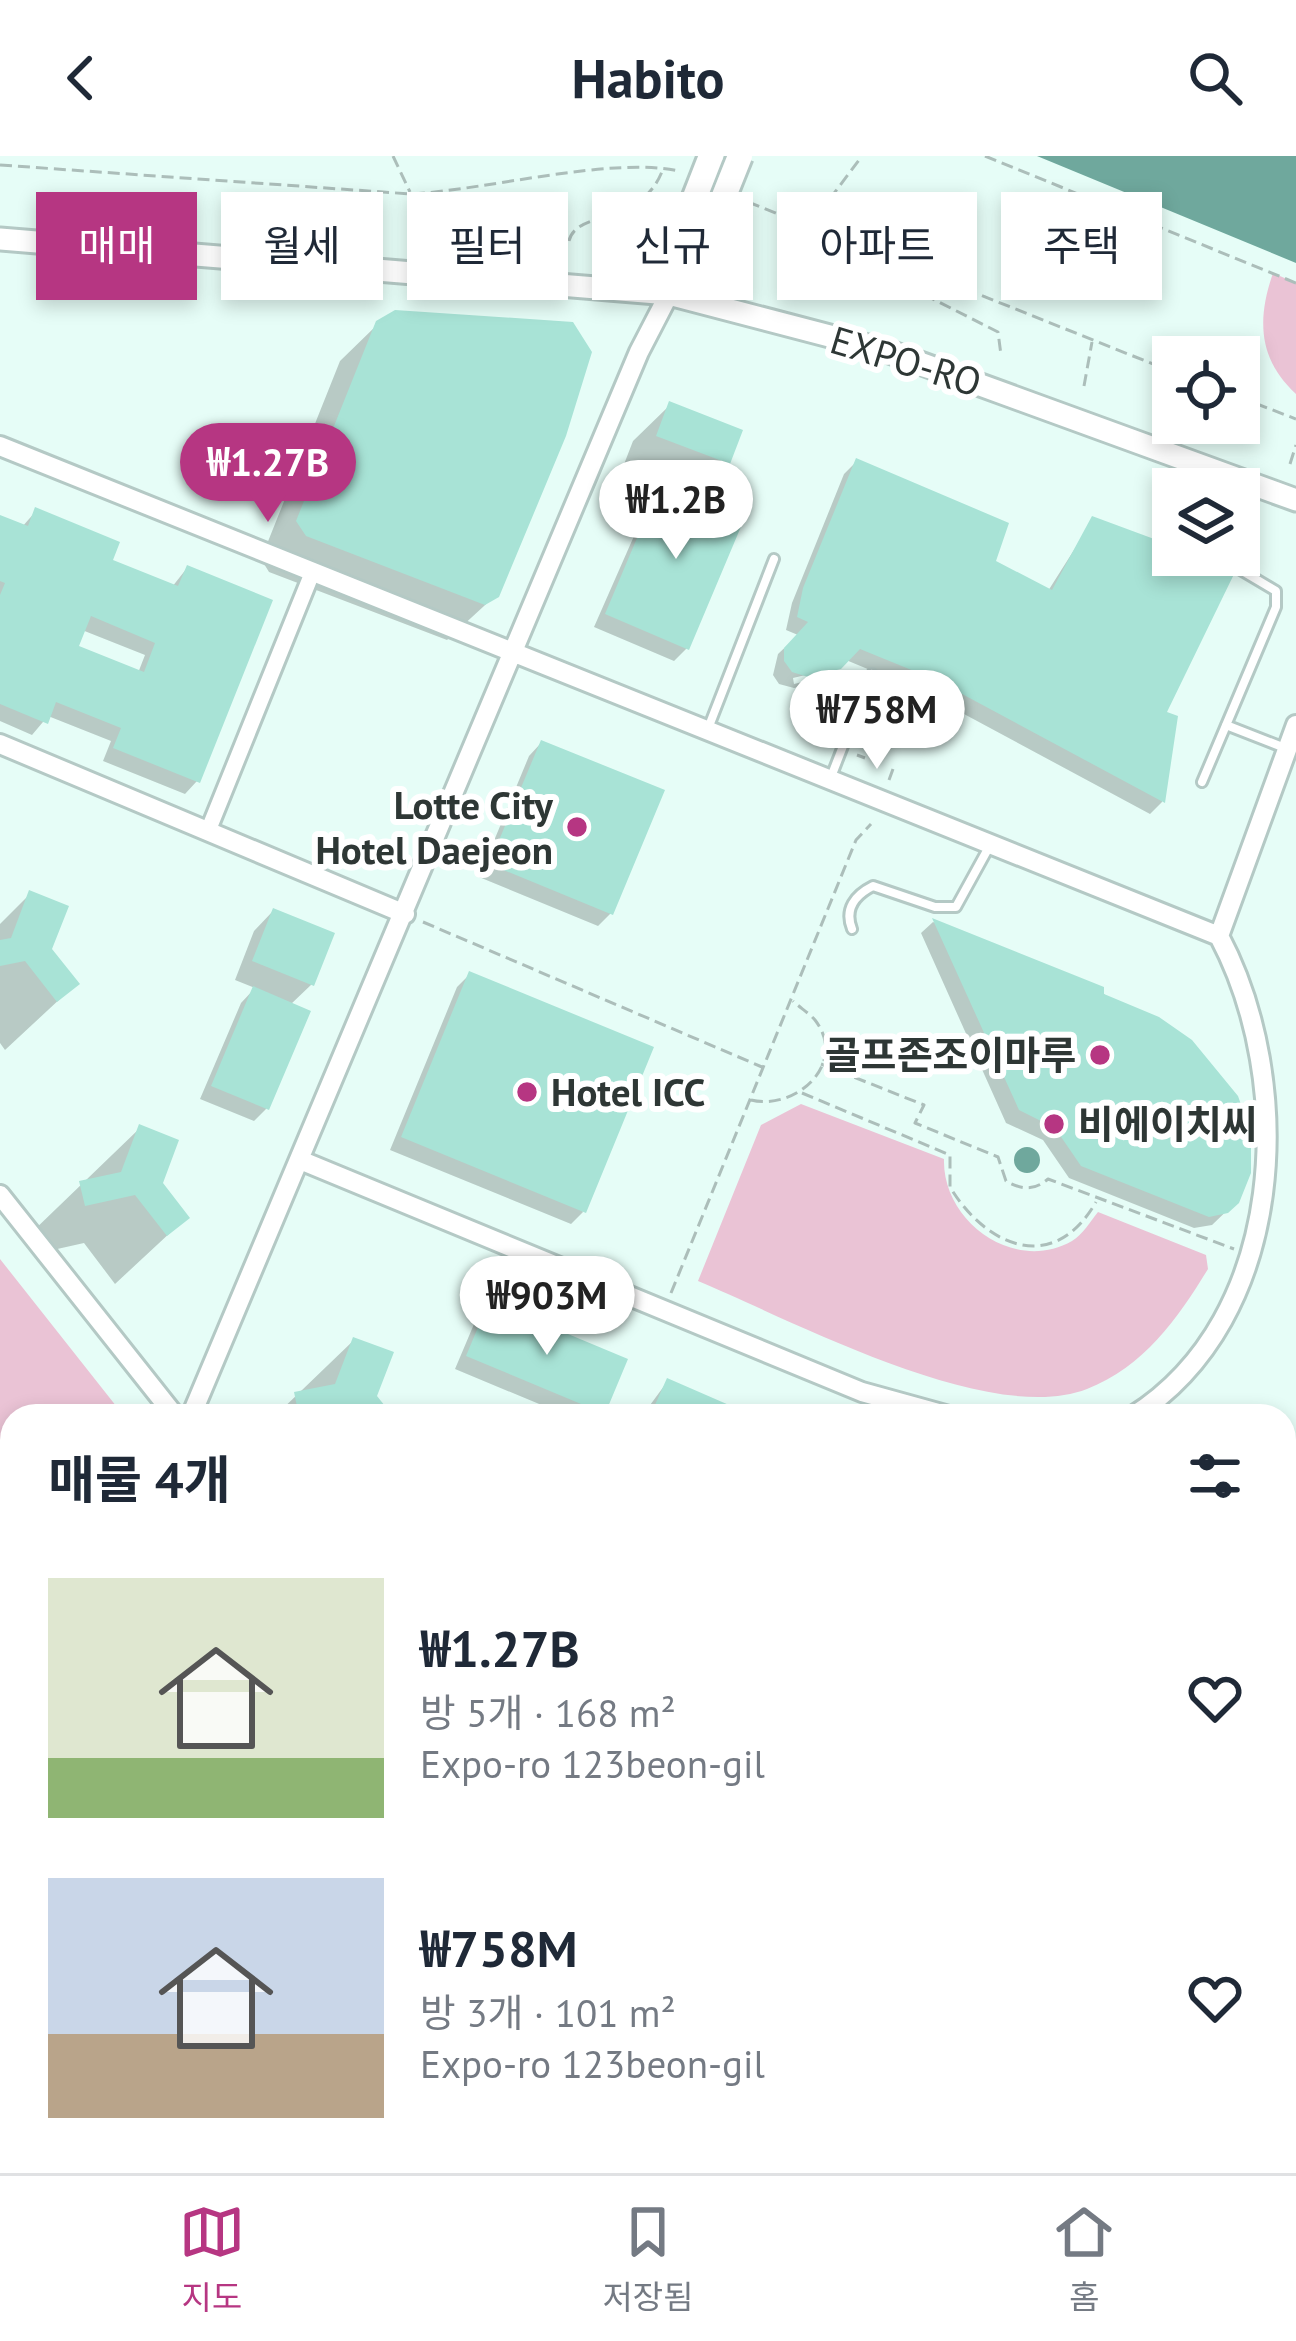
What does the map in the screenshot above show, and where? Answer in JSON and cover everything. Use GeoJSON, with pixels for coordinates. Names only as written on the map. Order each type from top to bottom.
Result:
{"type":"FeatureCollection","features":[{"type":"Feature","properties":{"kind":"main road"},"geometry":{"type":"LineString","coordinates":[[697,192],[712,156]]}},
{"type":"Feature","properties":{"kind":"main road"},"geometry":{"type":"LineString","coordinates":[[726,192],[740,156]]}},
{"type":"Feature","properties":{"kind":"main road","name":"EXPO-RO"},"geometry":{"type":"LineString","coordinates":[[0,239],[592,288]]}},
{"type":"Feature","properties":{"kind":"main road","name":"EXPO-RO"},"geometry":{"type":"LineString","coordinates":[[692,300],[887,351],[1296,500]]}},
{"type":"Feature","properties":{"kind":"street"},"geometry":{"type":"LineString","coordinates":[[196,1404],[639,352],[666,300]]}},
{"type":"Feature","properties":{"kind":"street"},"geometry":{"type":"LineString","coordinates":[[0,446],[514,657],[1219,936],[1239,957],[1280,1047]]}},
{"type":"Feature","properties":{"kind":"street"},"geometry":{"type":"LineString","coordinates":[[208,831],[313,572]]}},
{"type":"Feature","properties":{"kind":"street"},"geometry":{"type":"LineString","coordinates":[[1219,936],[1296,725]]}},
{"type":"Feature","properties":{"kind":"street"},"geometry":{"type":"LineString","coordinates":[[0,744],[405,914]]}},
{"type":"Feature","properties":{"kind":"street"},"geometry":{"type":"LineString","coordinates":[[300,1160],[862,1392],[906,1404]]}},
{"type":"Feature","properties":{"kind":"street"},"geometry":{"type":"LineString","coordinates":[[0,1195],[166,1404]]}},
{"type":"Feature","properties":{"kind":"street"},"geometry":{"type":"LineString","coordinates":[[1152,1404],[1168,1394],[1232,1323],[1265,1261],[1284,1198]]}},
{"type":"Feature","properties":{"kind":"street"},"geometry":{"type":"LineString","coordinates":[[862,1392],[880,1404]]}},
{"type":"Feature","properties":{"kind":"lane"},"geometry":{"type":"LineString","coordinates":[[706,733],[774,559]]}},
{"type":"Feature","properties":{"kind":"lane"},"geometry":{"type":"LineString","coordinates":[[1202,782],[1276,607],[1276,591],[1251,576]]}},
{"type":"Feature","properties":{"kind":"lane"},"geometry":{"type":"LineString","coordinates":[[829,782],[872,674]]}},
{"type":"Feature","properties":{"kind":"lane"},"geometry":{"type":"LineString","coordinates":[[826,692],[859,705]]}},
{"type":"Feature","properties":{"kind":"lane"},"geometry":{"type":"LineString","coordinates":[[1226,725],[1286,748]]}},
{"type":"Feature","properties":{"kind":"lane"},"geometry":{"type":"LineString","coordinates":[[852,929],[848,920],[854,899],[873,886],[935,907],[956,907],[989,845]]}},
{"type":"Feature","properties":{"kind":"path"},"geometry":{"type":"LineString","coordinates":[[393,156],[410,192]]}},
{"type":"Feature","properties":{"kind":"path"},"geometry":{"type":"LineString","coordinates":[[836,192],[862,156]]}},
{"type":"Feature","properties":{"kind":"path"},"geometry":{"type":"LineString","coordinates":[[985,156],[1296,283]]}},
{"type":"Feature","properties":{"kind":"path"},"geometry":{"type":"LineString","coordinates":[[0,165],[407,194]]}},
{"type":"Feature","properties":{"kind":"path"},"geometry":{"type":"LineString","coordinates":[[430,192],[663,167],[685,172]]}},
{"type":"Feature","properties":{"kind":"path"},"geometry":{"type":"LineString","coordinates":[[569,241],[582,223],[637,206],[663,167]]}},
{"type":"Feature","properties":{"kind":"path"},"geometry":{"type":"LineString","coordinates":[[977,296],[1152,364]]}},
{"type":"Feature","properties":{"kind":"path"},"geometry":{"type":"LineString","coordinates":[[934,300],[998,332],[1001,355]]}},
{"type":"Feature","properties":{"kind":"path"},"geometry":{"type":"LineString","coordinates":[[1084,386],[1092,340]]}},
{"type":"Feature","properties":{"kind":"path"},"geometry":{"type":"LineString","coordinates":[[1260,405],[1296,419]]}},
{"type":"Feature","properties":{"kind":"path"},"geometry":{"type":"LineString","coordinates":[[1290,464],[1296,446]]}},
{"type":"Feature","properties":{"kind":"path"},"geometry":{"type":"LineString","coordinates":[[857,754],[866,758]]}},
{"type":"Feature","properties":{"kind":"path"},"geometry":{"type":"LineString","coordinates":[[889,780],[893,769]]}},
{"type":"Feature","properties":{"kind":"path"},"geometry":{"type":"LineString","coordinates":[[670,1295],[856,840],[871,824]]}},
{"type":"Feature","properties":{"kind":"path"},"geometry":{"type":"LineString","coordinates":[[405,914],[762,1067]]}},
{"type":"Feature","properties":{"kind":"path"},"geometry":{"type":"LineString","coordinates":[[749,1099],[767,1104],[802,1093],[821,1064],[817,1022],[790,999]]}},
{"type":"Feature","properties":{"kind":"path"},"geometry":{"type":"LineString","coordinates":[[821,1064],[924,1105],[915,1124],[998,1157],[1006,1181],[1019,1189],[1034,1189],[1048,1179],[1220,1248]]}},
{"type":"Feature","properties":{"kind":"path"},"geometry":{"type":"LineString","coordinates":[[802,1093],[950,1155],[950,1187],[962,1207],[993,1236],[1034,1246],[1056,1243],[1073,1233],[1096,1200]]}},
{"type":"Feature","properties":{"kind":"shaded area"},"geometry":{"type":"Polygon","coordinates":[[[1037,156],[1296,156],[1296,263],[1162,208],[1162,192],[1124,192],[1037,156]]]}},
{"type":"Feature","properties":{"kind":"shaded area"},"geometry":{"type":"Polygon","coordinates":[[[1273,273],[1296,283],[1296,394],[1274,367],[1264,338],[1264,306],[1273,273]]]}},
{"type":"Feature","properties":{"kind":"shaded area","name":"골프존조이마루"},"geometry":{"type":"Polygon","coordinates":[[[801,1104],[944,1159],[955,1203],[968,1221],[1005,1246],[1027,1251],[1072,1241],[1098,1212],[1206,1255],[1208,1269],[1172,1323],[1142,1354],[1087,1389],[1046,1397],[999,1394],[891,1364],[698,1281],[761,1125],[801,1104]]]}},
{"type":"Feature","properties":{"kind":"shaded area"},"geometry":{"type":"Polygon","coordinates":[[[1027,1147],[1040,1160],[1027,1173],[1014,1160],[1027,1147]]]}},
{"type":"Feature","properties":{"kind":"shaded area"},"geometry":{"type":"Polygon","coordinates":[[[0,1259],[115,1404],[0,1404],[0,1259]]]}},
{"type":"Feature","properties":{"kind":"building"},"geometry":{"type":"Polygon","coordinates":[[[395,310],[573,322],[592,352],[566,436],[499,597],[485,605],[306,536],[296,521],[376,321],[395,310]]]}},
{"type":"Feature","properties":{"kind":"building"},"geometry":{"type":"Polygon","coordinates":[[[669,401],[743,430],[730,464],[656,436],[669,401]]]}},
{"type":"Feature","properties":{"kind":"building"},"geometry":{"type":"Polygon","coordinates":[[[856,458],[1009,523],[996,561],[1052,590],[1092,516],[1152,538],[1152,576],[1233,576],[1167,712],[1178,716],[1165,803],[936,680],[860,649],[841,669],[808,677],[792,672],[784,661],[784,648],[808,622],[797,617],[803,588],[856,458]]]}},
{"type":"Feature","properties":{"kind":"building"},"geometry":{"type":"Polygon","coordinates":[[[664,474],[748,510],[689,650],[605,614],[664,474]]]}},
{"type":"Feature","properties":{"kind":"building"},"geometry":{"type":"Polygon","coordinates":[[[35,507],[120,542],[113,560],[178,586],[187,565],[273,600],[200,783],[113,748],[121,728],[56,702],[48,724],[0,704],[0,595],[5,583],[0,581],[0,515],[28,526],[35,507]],[[91,616],[79,646],[144,672],[155,643],[91,616]]]}},
{"type":"Feature","properties":{"kind":"building","name":"Lotte City Hotel Daejeon"},"geometry":{"type":"Polygon","coordinates":[[[541,740],[665,790],[613,915],[489,864],[541,740]]]}},
{"type":"Feature","properties":{"kind":"building"},"geometry":{"type":"Polygon","coordinates":[[[29,890],[69,906],[52,949],[80,984],[57,1002],[25,961],[0,966],[0,940],[11,938],[29,890]]]}},
{"type":"Feature","properties":{"kind":"building"},"geometry":{"type":"Polygon","coordinates":[[[273,908],[335,933],[314,986],[252,961],[273,908]]]}},
{"type":"Feature","properties":{"kind":"building","name":"골프존조이마루"},"geometry":{"type":"Polygon","coordinates":[[[932,918],[1104,987],[1104,994],[1159,1017],[1192,1040],[1238,1096],[1251,1133],[1251,1173],[1239,1203],[1228,1213],[1209,1217],[1081,1166],[1055,1128],[1019,1110],[932,918]]]}},
{"type":"Feature","properties":{"kind":"building","name":"Hotel ICC"},"geometry":{"type":"Polygon","coordinates":[[[469,971],[654,1047],[586,1213],[401,1137],[469,971]]]}},
{"type":"Feature","properties":{"kind":"building"},"geometry":{"type":"Polygon","coordinates":[[[253,986],[311,1011],[269,1110],[211,1086],[253,986]]]}},
{"type":"Feature","properties":{"kind":"building"},"geometry":{"type":"Polygon","coordinates":[[[139,1124],[179,1140],[163,1183],[190,1218],[167,1236],[135,1195],[85,1206],[79,1181],[121,1172],[139,1124]]]}},
{"type":"Feature","properties":{"kind":"building"},"geometry":{"type":"Polygon","coordinates":[[[489,1301],[628,1359],[609,1404],[581,1404],[466,1356],[489,1301]]]}},
{"type":"Feature","properties":{"kind":"building"},"geometry":{"type":"Polygon","coordinates":[[[353,1337],[394,1352],[377,1396],[383,1404],[296,1404],[294,1392],[335,1384],[353,1337]]]}},
{"type":"Feature","properties":{"kind":"building"},"geometry":{"type":"Polygon","coordinates":[[[667,1378],[727,1404],[655,1404],[667,1378]]]}},
{"type":"Feature","properties":{"kind":"place","name":"Lotte City Hotel Daejeon"},"geometry":{"type":"Point","coordinates":[577,827]}},
{"type":"Feature","properties":{"kind":"place","name":"골프존조이마루"},"geometry":{"type":"Point","coordinates":[1100,1055]}},
{"type":"Feature","properties":{"kind":"place","name":"Hotel ICC"},"geometry":{"type":"Point","coordinates":[527,1092]}},
{"type":"Feature","properties":{"kind":"place","name":"비에이치씨"},"geometry":{"type":"Point","coordinates":[1054,1124]}}]}
